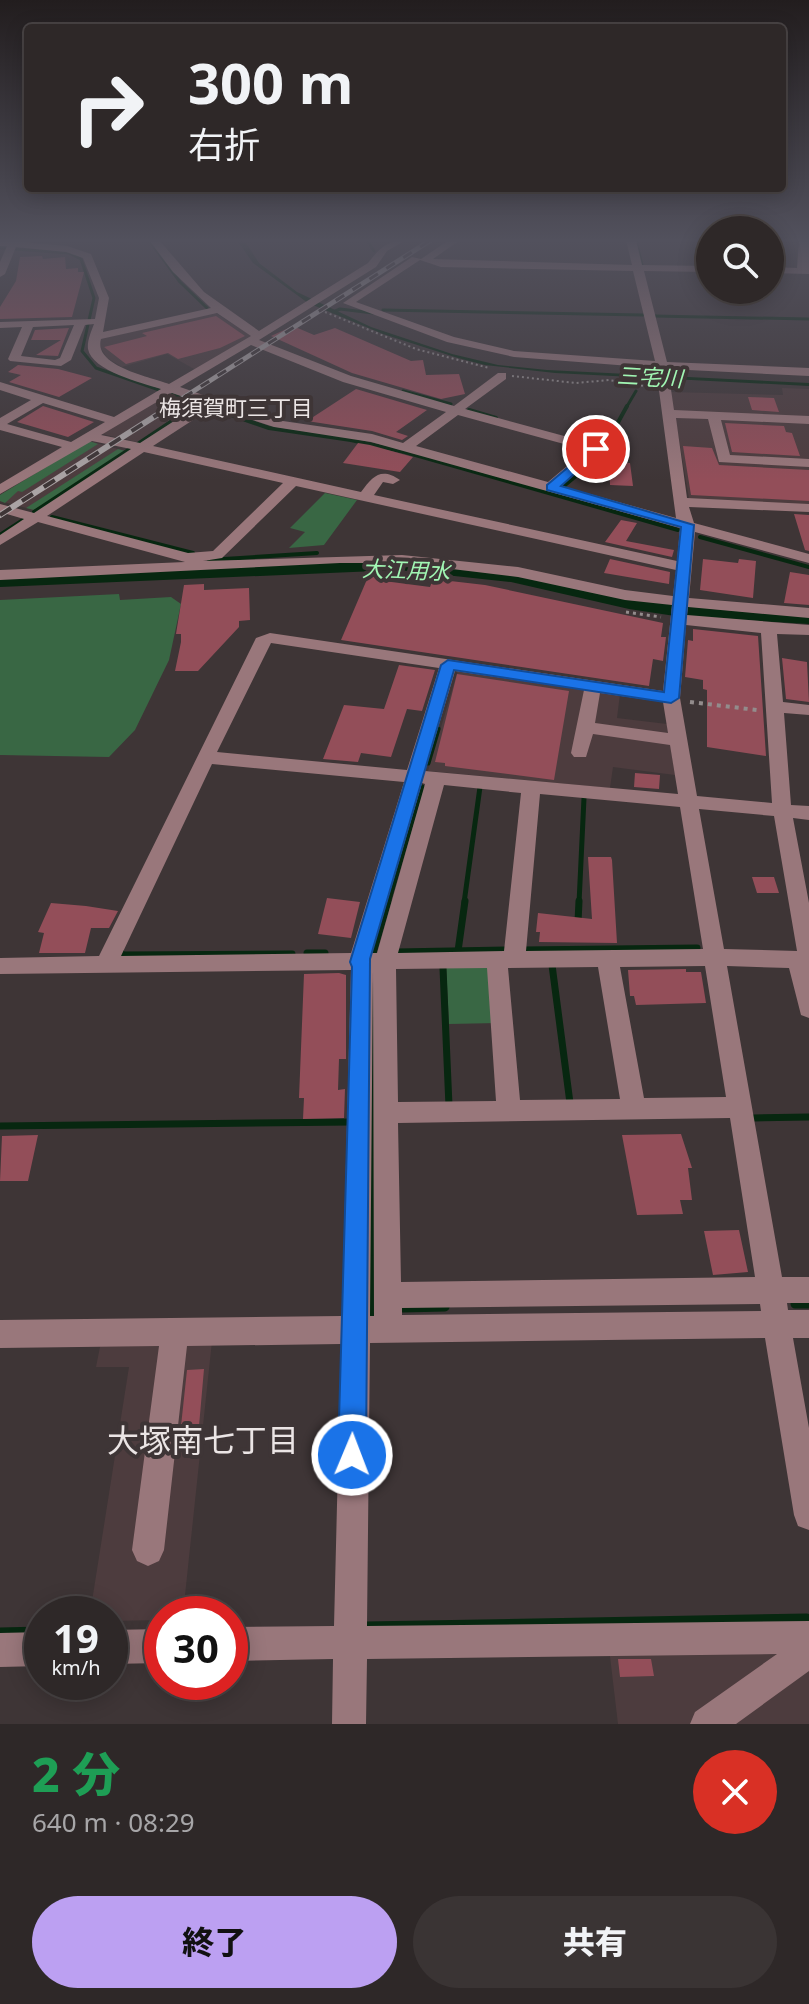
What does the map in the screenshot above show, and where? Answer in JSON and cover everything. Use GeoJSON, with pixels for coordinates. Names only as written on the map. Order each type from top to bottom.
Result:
{"type":"FeatureCollection","features":[{"type":"Feature","properties":{"kind":"street"},"geometry":{"type":"LineString","coordinates":[[95,337],[168,320]]}},
{"type":"Feature","properties":{"kind":"street"},"geometry":{"type":"LineString","coordinates":[[225,320],[255,339],[330,373],[459,407],[596,449],[551,487]]}},
{"type":"Feature","properties":{"kind":"street"},"geometry":{"type":"LineString","coordinates":[[0,490],[285,320]]}},
{"type":"Feature","properties":{"kind":"street"},"geometry":{"type":"LineString","coordinates":[[397,320],[451,340],[514,354],[664,377],[809,372]]}},
{"type":"Feature","properties":{"kind":"street"},"geometry":{"type":"LineString","coordinates":[[651,320],[664,377],[686,524],[671,698],[809,1515]]}},
{"type":"Feature","properties":{"kind":"street"},"geometry":{"type":"LineString","coordinates":[[29,324],[14,359],[57,364],[65,360],[91,322]]}},
{"type":"Feature","properties":{"kind":"street"},"geometry":{"type":"LineString","coordinates":[[0,325],[91,322]]}},
{"type":"Feature","properties":{"kind":"street"},"geometry":{"type":"LineString","coordinates":[[91,322],[95,337],[93,346],[104,363],[165,392],[206,406],[274,423],[372,438],[809,559]]}},
{"type":"Feature","properties":{"kind":"street"},"geometry":{"type":"LineString","coordinates":[[406,447],[502,376]]}},
{"type":"Feature","properties":{"kind":"street"},"geometry":{"type":"LineString","coordinates":[[0,386],[114,421]]}},
{"type":"Feature","properties":{"kind":"street"},"geometry":{"type":"LineString","coordinates":[[0,425],[41,399]]}},
{"type":"Feature","properties":{"kind":"street"},"geometry":{"type":"LineString","coordinates":[[0,541],[206,406]]}},
{"type":"Feature","properties":{"kind":"street"},"geometry":{"type":"LineString","coordinates":[[669,414],[809,420]]}},
{"type":"Feature","properties":{"kind":"street"},"geometry":{"type":"LineString","coordinates":[[714,416],[724,459],[809,463]]}},
{"type":"Feature","properties":{"kind":"street"},"geometry":{"type":"LineString","coordinates":[[0,425],[72,446]]}},
{"type":"Feature","properties":{"kind":"street"},"geometry":{"type":"LineString","coordinates":[[89,436],[683,567]]}},
{"type":"Feature","properties":{"kind":"street"},"geometry":{"type":"LineString","coordinates":[[364,498],[380,477],[393,480]]}},
{"type":"Feature","properties":{"kind":"street"},"geometry":{"type":"LineString","coordinates":[[217,554],[291,483]]}},
{"type":"Feature","properties":{"kind":"street"},"geometry":{"type":"LineString","coordinates":[[681,502],[809,508]]}},
{"type":"Feature","properties":{"kind":"street"},"geometry":{"type":"LineString","coordinates":[[0,508],[40,515],[188,558],[320,548]]}},
{"type":"Feature","properties":{"kind":"street"},"geometry":{"type":"LineString","coordinates":[[0,575],[16,581],[340,559],[402,559],[474,565],[625,595],[769,629],[809,630]]}},
{"type":"Feature","properties":{"kind":"street"},"geometry":{"type":"LineString","coordinates":[[618,585],[678,607],[809,613]]}},
{"type":"Feature","properties":{"kind":"street"},"geometry":{"type":"LineString","coordinates":[[0,966],[716,957],[809,960],[782,810],[769,629]]}},
{"type":"Feature","properties":{"kind":"street"},"geometry":{"type":"LineString","coordinates":[[106,964],[262,641],[270,638],[671,698]]}},
{"type":"Feature","properties":{"kind":"street"},"geometry":{"type":"LineString","coordinates":[[349,1724],[354,1331],[369,962],[426,778],[448,665]]}},
{"type":"Feature","properties":{"kind":"street"},"geometry":{"type":"LineString","coordinates":[[580,753],[593,686]]}},
{"type":"Feature","properties":{"kind":"street"},"geometry":{"type":"LineString","coordinates":[[775,710],[809,710]]}},
{"type":"Feature","properties":{"kind":"street"},"geometry":{"type":"LineString","coordinates":[[585,727],[678,740]]}},
{"type":"Feature","properties":{"kind":"street"},"geometry":{"type":"LineString","coordinates":[[206,757],[809,813]]}},
{"type":"Feature","properties":{"kind":"street"},"geometry":{"type":"LineString","coordinates":[[509,1111],[506,960],[531,787]]}},
{"type":"Feature","properties":{"kind":"street"},"geometry":{"type":"LineString","coordinates":[[608,959],[634,1109]]}},
{"type":"Feature","properties":{"kind":"street"},"geometry":{"type":"LineString","coordinates":[[798,960],[809,1009]]}},
{"type":"Feature","properties":{"kind":"street"},"geometry":{"type":"LineString","coordinates":[[369,962],[386,1113],[388,1330]]}},
{"type":"Feature","properties":{"kind":"street"},"geometry":{"type":"LineString","coordinates":[[386,1113],[741,1107]]}},
{"type":"Feature","properties":{"kind":"street"},"geometry":{"type":"LineString","coordinates":[[387,1295],[809,1290]]}},
{"type":"Feature","properties":{"kind":"street"},"geometry":{"type":"LineString","coordinates":[[0,1334],[809,1324]]}},
{"type":"Feature","properties":{"kind":"street"},"geometry":{"type":"LineString","coordinates":[[148,1550],[175,1333]]}},
{"type":"Feature","properties":{"kind":"street"},"geometry":{"type":"LineString","coordinates":[[248,1644],[809,1637]]}},
{"type":"Feature","properties":{"kind":"street"},"geometry":{"type":"LineString","coordinates":[[0,1650],[24,1649]]}},
{"type":"Feature","properties":{"kind":"street"},"geometry":{"type":"LineString","coordinates":[[707,1724],[809,1651]]}},
{"type":"Feature","properties":{"kind":"path"},"geometry":{"type":"LineString","coordinates":[[346,320],[416,349],[503,371],[502,376],[576,383],[664,377]]}},
{"type":"Feature","properties":{"kind":"path"},"geometry":{"type":"LineString","coordinates":[[613,609],[678,607]]}},
{"type":"Feature","properties":{"kind":"path"},"geometry":{"type":"LineString","coordinates":[[671,698],[775,710]]}},
{"type":"Feature","properties":{"kind":"shaded area"},"geometry":{"type":"Polygon","coordinates":[[[179,320],[227,320],[252,336],[196,370],[167,354],[122,367],[107,358],[99,345],[101,339],[179,320]]]}},
{"type":"Feature","properties":{"kind":"shaded area"},"geometry":{"type":"Polygon","coordinates":[[[782,388],[809,389],[809,505],[689,499],[671,392],[783,395],[782,388]]]}},
{"type":"Feature","properties":{"kind":"shaded area"},"geometry":{"type":"Polygon","coordinates":[[[153,402],[186,410],[137,442],[102,434],[153,402]]]}},
{"type":"Feature","properties":{"kind":"shaded area"},"geometry":{"type":"Polygon","coordinates":[[[89,441],[125,451],[34,510],[0,501],[0,495],[89,441]]]}},
{"type":"Feature","properties":{"kind":"shaded area"},"geometry":{"type":"Polygon","coordinates":[[[89,441],[98,444],[22,492],[18,491],[5,503],[0,501],[0,495],[89,441]]]}},
{"type":"Feature","properties":{"kind":"shaded area"},"geometry":{"type":"Polygon","coordinates":[[[118,449],[125,451],[34,510],[26,508],[118,449]]]}},
{"type":"Feature","properties":{"kind":"shaded area"},"geometry":{"type":"Polygon","coordinates":[[[325,493],[357,500],[324,545],[289,548],[305,532],[290,528],[325,493]]]}},
{"type":"Feature","properties":{"kind":"shaded area"},"geometry":{"type":"Polygon","coordinates":[[[119,594],[120,600],[171,597],[181,604],[169,660],[135,730],[109,757],[0,755],[0,600],[119,594]]]}},
{"type":"Feature","properties":{"kind":"shaded area"},"geometry":{"type":"Polygon","coordinates":[[[458,670],[620,694],[617,718],[667,724],[675,775],[613,767],[610,788],[428,771],[458,670]]]}},
{"type":"Feature","properties":{"kind":"shaded area"},"geometry":{"type":"Polygon","coordinates":[[[446,966],[488,966],[498,1023],[449,1024],[446,966]]]}},
{"type":"Feature","properties":{"kind":"shaded area"},"geometry":{"type":"Polygon","coordinates":[[[212,1341],[185,1596],[144,1596],[144,1620],[128,1621],[128,1596],[93,1596],[129,1367],[96,1367],[101,1342],[212,1341]]]}},
{"type":"Feature","properties":{"kind":"shaded area"},"geometry":{"type":"Polygon","coordinates":[[[809,1645],[809,1724],[618,1724],[609,1648],[809,1645]]]}},
{"type":"Feature","properties":{"kind":"water","name":"三宅川"},"geometry":{"type":"Polygon","coordinates":[[[350,320],[452,354],[498,365],[809,383],[809,386],[555,373],[485,365],[383,334],[350,320]]]}},
{"type":"Feature","properties":{"kind":"water"},"geometry":{"type":"Polygon","coordinates":[[[359,560],[438,563],[713,609],[809,617],[809,624],[675,616],[629,609],[511,582],[399,570],[0,587],[0,577],[359,560]]]}},
{"type":"Feature","properties":{"kind":"building"},"geometry":{"type":"Polygon","coordinates":[[[197,320],[222,320],[245,336],[220,348],[178,359],[168,353],[126,364],[104,347],[147,336],[142,333],[197,320]]]}},
{"type":"Feature","properties":{"kind":"building"},"geometry":{"type":"Polygon","coordinates":[[[293,326],[314,335],[335,328],[411,361],[423,360],[426,375],[459,374],[465,394],[441,399],[352,373],[271,336],[293,326]]]}},
{"type":"Feature","properties":{"kind":"building"},"geometry":{"type":"Polygon","coordinates":[[[69,328],[58,356],[36,355],[61,340],[31,340],[35,330],[69,328]]]}},
{"type":"Feature","properties":{"kind":"building"},"geometry":{"type":"Polygon","coordinates":[[[18,365],[58,369],[92,378],[59,397],[9,382],[21,375],[8,372],[18,365]]]}},
{"type":"Feature","properties":{"kind":"building"},"geometry":{"type":"Polygon","coordinates":[[[356,389],[427,410],[396,432],[408,436],[402,440],[372,431],[307,421],[356,389]]]}},
{"type":"Feature","properties":{"kind":"building"},"geometry":{"type":"Polygon","coordinates":[[[748,397],[774,398],[779,412],[752,410],[748,397]]]}},
{"type":"Feature","properties":{"kind":"building"},"geometry":{"type":"Polygon","coordinates":[[[43,406],[94,422],[68,437],[17,422],[43,406]]]}},
{"type":"Feature","properties":{"kind":"building"},"geometry":{"type":"Polygon","coordinates":[[[725,423],[784,426],[786,432],[792,433],[800,456],[732,452],[725,423]]]}},
{"type":"Feature","properties":{"kind":"building"},"geometry":{"type":"Polygon","coordinates":[[[358,443],[413,457],[400,472],[343,463],[358,443]]]}},
{"type":"Feature","properties":{"kind":"building"},"geometry":{"type":"Polygon","coordinates":[[[683,446],[712,448],[719,465],[809,470],[809,501],[691,495],[683,446]]]}},
{"type":"Feature","properties":{"kind":"building"},"geometry":{"type":"Polygon","coordinates":[[[609,462],[630,463],[633,486],[610,485],[609,462]]]}},
{"type":"Feature","properties":{"kind":"building"},"geometry":{"type":"Polygon","coordinates":[[[794,514],[809,515],[809,551],[805,550],[794,514]]]}},
{"type":"Feature","properties":{"kind":"building"},"geometry":{"type":"Polygon","coordinates":[[[621,520],[637,523],[626,541],[674,550],[672,557],[605,542],[621,520]]]}},
{"type":"Feature","properties":{"kind":"building"},"geometry":{"type":"Polygon","coordinates":[[[610,559],[670,572],[669,584],[604,573],[610,559]]]}},
{"type":"Feature","properties":{"kind":"building"},"geometry":{"type":"Polygon","coordinates":[[[703,559],[738,563],[739,559],[756,561],[753,598],[700,590],[703,559]]]}},
{"type":"Feature","properties":{"kind":"building"},"geometry":{"type":"Polygon","coordinates":[[[790,572],[809,575],[809,605],[784,603],[790,572]]]}},
{"type":"Feature","properties":{"kind":"building"},"geometry":{"type":"Polygon","coordinates":[[[386,576],[384,581],[430,587],[433,579],[485,585],[663,623],[661,637],[666,637],[663,661],[653,659],[649,686],[341,640],[368,577],[386,576]]]}},
{"type":"Feature","properties":{"kind":"building"},"geometry":{"type":"Polygon","coordinates":[[[204,584],[204,590],[249,588],[250,620],[239,621],[239,627],[198,671],[175,671],[181,642],[181,634],[176,634],[184,585],[204,584]]]}},
{"type":"Feature","properties":{"kind":"building"},"geometry":{"type":"Polygon","coordinates":[[[693,629],[758,636],[766,756],[707,747],[707,690],[703,689],[703,680],[685,677],[688,640],[693,641],[693,629]]]}},
{"type":"Feature","properties":{"kind":"building"},"geometry":{"type":"Polygon","coordinates":[[[782,658],[807,662],[809,702],[786,699],[782,658]]]}},
{"type":"Feature","properties":{"kind":"building"},"geometry":{"type":"Polygon","coordinates":[[[399,665],[435,670],[422,711],[407,709],[391,757],[361,753],[358,762],[323,759],[344,705],[384,709],[399,665]]]}},
{"type":"Feature","properties":{"kind":"building"},"geometry":{"type":"Polygon","coordinates":[[[457,674],[569,691],[554,780],[445,766],[445,763],[435,762],[457,674]]]}},
{"type":"Feature","properties":{"kind":"building"},"geometry":{"type":"Polygon","coordinates":[[[635,773],[660,775],[659,789],[634,787],[635,773]]]}},
{"type":"Feature","properties":{"kind":"building"},"geometry":{"type":"Polygon","coordinates":[[[588,857],[611,857],[617,943],[539,942],[540,932],[536,932],[538,913],[592,919],[588,857]]]}},
{"type":"Feature","properties":{"kind":"building"},"geometry":{"type":"Polygon","coordinates":[[[752,877],[774,877],[779,893],[757,893],[752,877]]]}},
{"type":"Feature","properties":{"kind":"building"},"geometry":{"type":"Polygon","coordinates":[[[327,898],[360,902],[351,938],[318,934],[327,898]]]}},
{"type":"Feature","properties":{"kind":"building"},"geometry":{"type":"Polygon","coordinates":[[[51,903],[118,911],[109,928],[91,928],[85,953],[39,953],[44,933],[38,932],[51,903]]]}},
{"type":"Feature","properties":{"kind":"building"},"geometry":{"type":"Polygon","coordinates":[[[686,969],[686,972],[701,972],[706,1003],[636,1005],[634,996],[630,996],[628,970],[686,969]]]}},
{"type":"Feature","properties":{"kind":"building"},"geometry":{"type":"Polygon","coordinates":[[[304,974],[346,975],[346,1059],[339,1059],[338,1090],[345,1089],[344,1118],[303,1119],[304,1098],[299,1098],[304,974]]]}},
{"type":"Feature","properties":{"kind":"building"},"geometry":{"type":"Polygon","coordinates":[[[681,1134],[692,1168],[688,1168],[692,1200],[680,1200],[683,1214],[637,1215],[622,1135],[681,1134]]]}},
{"type":"Feature","properties":{"kind":"building"},"geometry":{"type":"Polygon","coordinates":[[[38,1135],[28,1181],[0,1181],[2,1136],[38,1135]]]}},
{"type":"Feature","properties":{"kind":"building"},"geometry":{"type":"Polygon","coordinates":[[[739,1230],[748,1272],[713,1275],[704,1231],[739,1230]]]}},
{"type":"Feature","properties":{"kind":"building"},"geometry":{"type":"Polygon","coordinates":[[[204,1369],[199,1426],[181,1426],[187,1370],[204,1369]]]}},
{"type":"Feature","properties":{"kind":"building"},"geometry":{"type":"Polygon","coordinates":[[[618,1659],[651,1659],[654,1676],[620,1677],[618,1659]]]}},
{"type":"Feature","properties":{"kind":"waterway","name":"大江用水"},"geometry":{"type":"LineString","coordinates":[[89,320],[82,351],[96,368],[211,408]]}},
{"type":"Feature","properties":{"kind":"waterway"},"geometry":{"type":"LineString","coordinates":[[403,391],[451,404]]}},
{"type":"Feature","properties":{"kind":"waterway","name":"三宅川"},"geometry":{"type":"LineString","coordinates":[[626,408],[636,391]]}},
{"type":"Feature","properties":{"kind":"waterway","name":"大江用水"},"geometry":{"type":"LineString","coordinates":[[205,406],[269,428],[351,440],[405,452],[678,530]]}},
{"type":"Feature","properties":{"kind":"waterway"},"geometry":{"type":"LineString","coordinates":[[565,485],[599,457],[627,406]]}},
{"type":"Feature","properties":{"kind":"waterway"},"geometry":{"type":"LineString","coordinates":[[469,410],[496,418]]}},
{"type":"Feature","properties":{"kind":"waterway"},"geometry":{"type":"LineString","coordinates":[[138,444],[187,411]]}},
{"type":"Feature","properties":{"kind":"waterway"},"geometry":{"type":"LineString","coordinates":[[34,512],[130,449]]}},
{"type":"Feature","properties":{"kind":"waterway"},"geometry":{"type":"LineString","coordinates":[[52,517],[193,553]]}},
{"type":"Feature","properties":{"kind":"waterway"},"geometry":{"type":"LineString","coordinates":[[0,535],[23,520]]}},
{"type":"Feature","properties":{"kind":"waterway","name":"大江用水"},"geometry":{"type":"LineString","coordinates":[[700,537],[809,567]]}},
{"type":"Feature","properties":{"kind":"waterway"},"geometry":{"type":"LineString","coordinates":[[209,560],[317,553]]}},
{"type":"Feature","properties":{"kind":"waterway"},"geometry":{"type":"LineString","coordinates":[[428,763],[438,729]]}},
{"type":"Feature","properties":{"kind":"waterway"},"geometry":{"type":"LineString","coordinates":[[388,903],[422,787]]}},
{"type":"Feature","properties":{"kind":"waterway"},"geometry":{"type":"LineString","coordinates":[[464,903],[480,787]]}},
{"type":"Feature","properties":{"kind":"waterway"},"geometry":{"type":"LineString","coordinates":[[579,903],[584,798]]}},
{"type":"Feature","properties":{"kind":"waterway"},"geometry":{"type":"LineString","coordinates":[[373,953],[388,901]]}},
{"type":"Feature","properties":{"kind":"waterway"},"geometry":{"type":"LineString","coordinates":[[458,951],[465,901]]}},
{"type":"Feature","properties":{"kind":"waterway"},"geometry":{"type":"LineString","coordinates":[[578,922],[579,901]]}},
{"type":"Feature","properties":{"kind":"waterway"},"geometry":{"type":"LineString","coordinates":[[524,950],[697,948]]}},
{"type":"Feature","properties":{"kind":"waterway"},"geometry":{"type":"LineString","coordinates":[[120,950],[122,955],[292,954]]}},
{"type":"Feature","properties":{"kind":"waterway"},"geometry":{"type":"LineString","coordinates":[[458,951],[506,950]]}},
{"type":"Feature","properties":{"kind":"waterway"},"geometry":{"type":"LineString","coordinates":[[397,952],[458,951]]}},
{"type":"Feature","properties":{"kind":"waterway"},"geometry":{"type":"LineString","coordinates":[[307,953],[325,953]]}},
{"type":"Feature","properties":{"kind":"waterway"},"geometry":{"type":"LineString","coordinates":[[552,965],[570,1103]]}},
{"type":"Feature","properties":{"kind":"waterway"},"geometry":{"type":"LineString","coordinates":[[443,968],[449,1106]]}},
{"type":"Feature","properties":{"kind":"waterway"},"geometry":{"type":"LineString","coordinates":[[372,1262],[373,986]]}},
{"type":"Feature","properties":{"kind":"waterway"},"geometry":{"type":"LineString","coordinates":[[753,1118],[809,1117]]}},
{"type":"Feature","properties":{"kind":"waterway"},"geometry":{"type":"LineString","coordinates":[[0,1126],[352,1122]]}},
{"type":"Feature","properties":{"kind":"waterway"},"geometry":{"type":"LineString","coordinates":[[372,1262],[372,1314]]}},
{"type":"Feature","properties":{"kind":"waterway"},"geometry":{"type":"LineString","coordinates":[[795,1304],[809,1304]]}},
{"type":"Feature","properties":{"kind":"waterway"},"geometry":{"type":"LineString","coordinates":[[403,1308],[445,1307]]}},
{"type":"Feature","properties":{"kind":"waterway"},"geometry":{"type":"LineString","coordinates":[[366,1626],[807,1618]]}},
{"type":"Feature","properties":{"kind":"waterway"},"geometry":{"type":"LineString","coordinates":[[0,1632],[24,1631]]}},
{"type":"Feature","properties":{"kind":"railway"},"geometry":{"type":"LineString","coordinates":[[167,408],[305,320]]}},
{"type":"Feature","properties":{"kind":"railway"},"geometry":{"type":"LineString","coordinates":[[0,515],[171,406]]}},
{"type":"Feature","properties":{"kind":"district","name":"梅須賀町三丁目"},"geometry":{"type":"Point","coordinates":[236,407]}},
{"type":"Feature","properties":{"kind":"district","name":"大塚南七丁目"},"geometry":{"type":"Point","coordinates":[203,1439]}},
{"type":"Feature","properties":{"kind":"route"},"geometry":{"type":"LineString","coordinates":[[352,1455],[362,962],[359,962],[448,665],[671,698],[688,525],[551,487],[596,449]]}}]}
